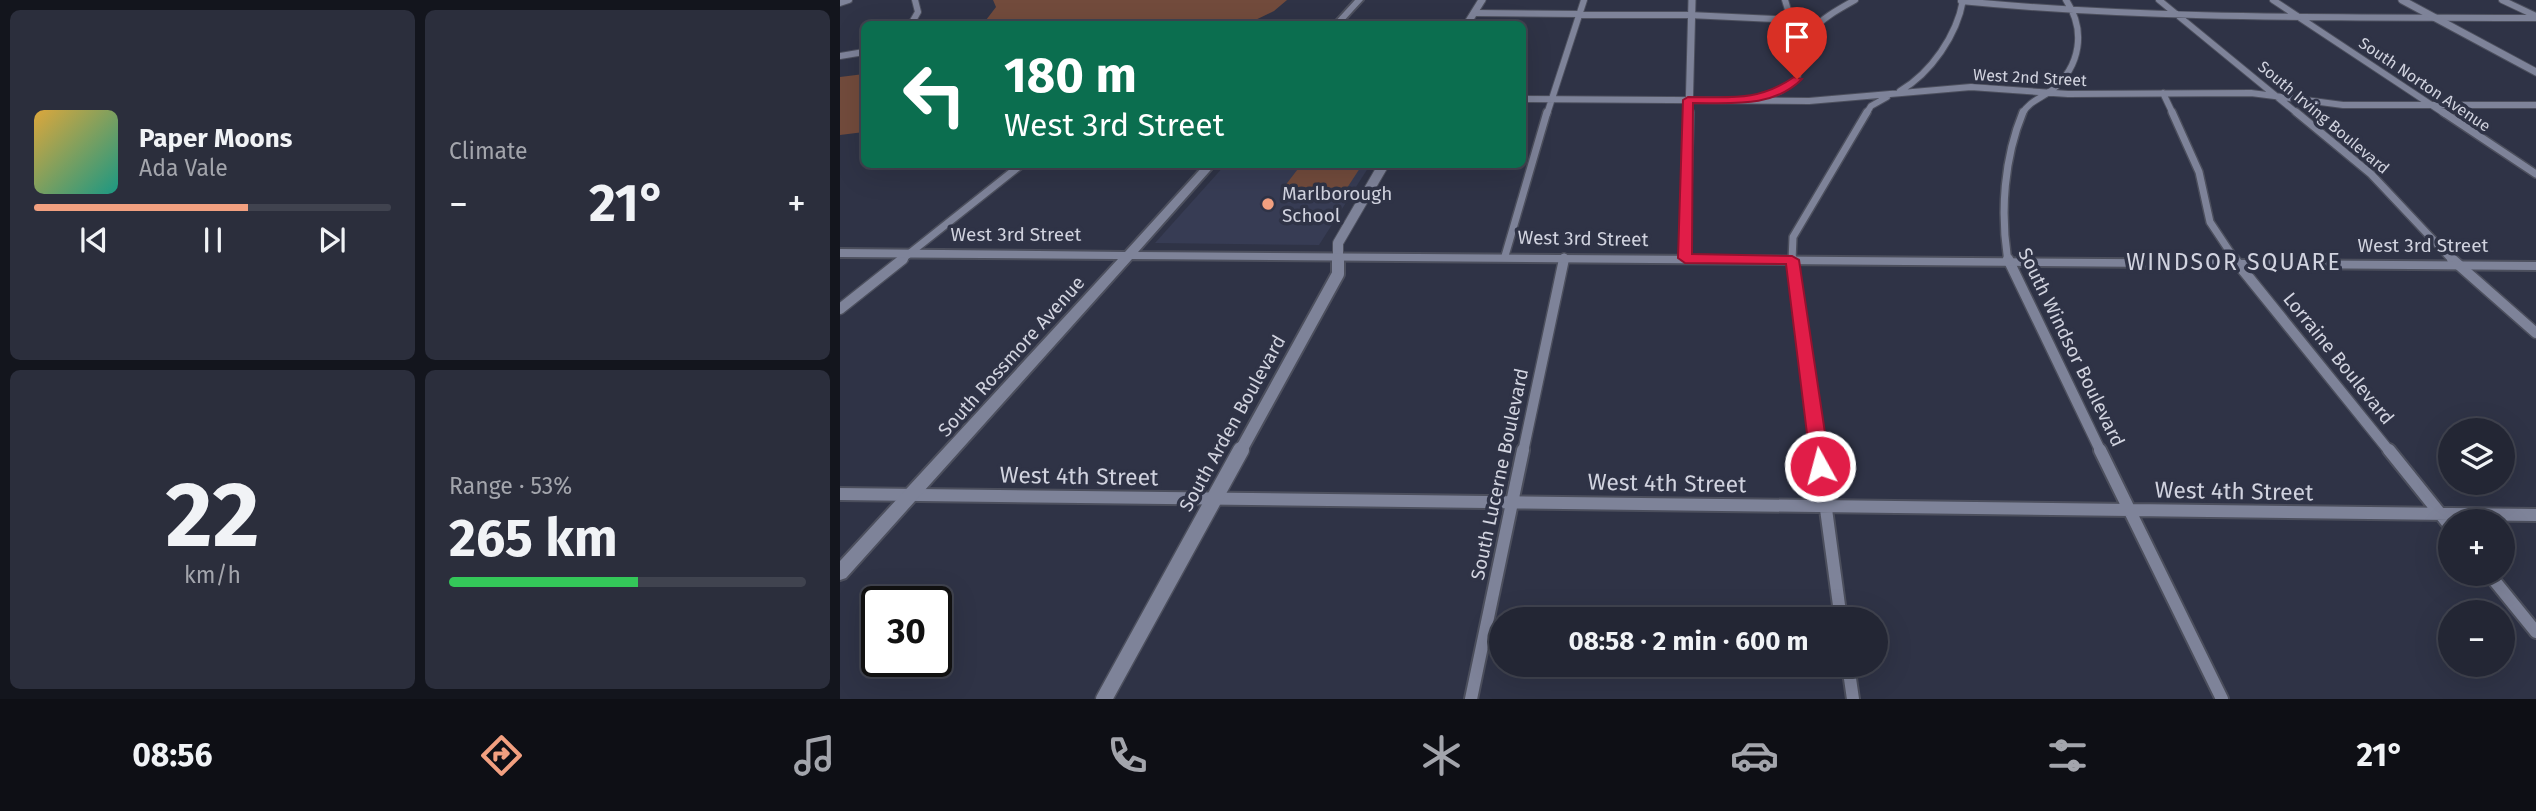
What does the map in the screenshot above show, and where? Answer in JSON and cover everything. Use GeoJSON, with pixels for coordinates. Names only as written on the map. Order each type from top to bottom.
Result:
{"type":"FeatureCollection","features":[{"type":"Feature","properties":{"kind":"main road"},"geometry":{"type":"LineString","coordinates":[[1340,21],[1359,0]]}},
{"type":"Feature","properties":{"kind":"main road","name":"South Rossmore Avenue"},"geometry":{"type":"LineString","coordinates":[[840,573],[1206,168]]}},
{"type":"Feature","properties":{"kind":"main road","name":"West 3rd Street"},"geometry":{"type":"LineString","coordinates":[[840,253],[2536,265]]}},
{"type":"Feature","properties":{"kind":"street"},"geometry":{"type":"LineString","coordinates":[[840,3],[849,0]]}},
{"type":"Feature","properties":{"kind":"street"},"geometry":{"type":"LineString","coordinates":[[913,21],[918,12],[915,0]]}},
{"type":"Feature","properties":{"kind":"street"},"geometry":{"type":"LineString","coordinates":[[1469,21],[1482,0]]}},
{"type":"Feature","properties":{"kind":"street"},"geometry":{"type":"LineString","coordinates":[[1504,256],[1584,0]]}},
{"type":"Feature","properties":{"kind":"street"},"geometry":{"type":"LineString","coordinates":[[1685,258],[1692,0]]}},
{"type":"Feature","properties":{"kind":"street"},"geometry":{"type":"LineString","coordinates":[[1785,0],[1791,20]]}},
{"type":"Feature","properties":{"kind":"street"},"geometry":{"type":"LineString","coordinates":[[1753,100],[1780,91],[1797,79],[1800,53],[1818,21],[1855,0]]}},
{"type":"Feature","properties":{"kind":"street"},"geometry":{"type":"LineString","coordinates":[[1957,0],[2073,11],[2179,16],[2536,17]]}},
{"type":"Feature","properties":{"kind":"street"},"geometry":{"type":"LineString","coordinates":[[1839,607],[1792,260],[1793,237],[1871,106],[1919,79],[1958,22],[1964,0]]}},
{"type":"Feature","properties":{"kind":"street"},"geometry":{"type":"LineString","coordinates":[[2066,0],[2073,11]]}},
{"type":"Feature","properties":{"kind":"street","name":"South Irving Boulevard"},"geometry":{"type":"LineString","coordinates":[[2158,0],[2371,174],[2456,265],[2536,333]]}},
{"type":"Feature","properties":{"kind":"street","name":"South Norton Avenue"},"geometry":{"type":"LineString","coordinates":[[2273,0],[2536,174]]}},
{"type":"Feature","properties":{"kind":"street"},"geometry":{"type":"LineString","coordinates":[[2402,0],[2536,72]]}},
{"type":"Feature","properties":{"kind":"street"},"geometry":{"type":"LineString","coordinates":[[2501,0],[2536,17]]}},
{"type":"Feature","properties":{"kind":"street","name":"South Windsor Boulevard"},"geometry":{"type":"LineString","coordinates":[[2073,11],[2081,33],[2078,56],[2056,87],[2025,108],[2014,134],[2003,218],[2004,243],[2008,261],[2222,699]]}},
{"type":"Feature","properties":{"kind":"street"},"geometry":{"type":"LineString","coordinates":[[1474,13],[1691,14],[1818,21]]}},
{"type":"Feature","properties":{"kind":"street"},"geometry":{"type":"LineString","coordinates":[[840,56],[861,52]]}},
{"type":"Feature","properties":{"kind":"street","name":"West 2nd Street"},"geometry":{"type":"LineString","coordinates":[[1526,99],[1831,100],[1971,88],[2047,94],[2273,94],[2343,105],[2536,105]]}},
{"type":"Feature","properties":{"kind":"street","name":"Lorraine Boulevard"},"geometry":{"type":"LineString","coordinates":[[2163,93],[2199,172],[2210,222],[2237,263],[2438,511]]}},
{"type":"Feature","properties":{"kind":"street"},"geometry":{"type":"LineString","coordinates":[[840,309],[1017,168]]}},
{"type":"Feature","properties":{"kind":"street","name":"South Arden Boulevard"},"geometry":{"type":"LineString","coordinates":[[1104,699],[1339,274],[1338,243],[1382,168]]}},
{"type":"Feature","properties":{"kind":"street","name":"South Lucerne Boulevard"},"geometry":{"type":"LineString","coordinates":[[1471,699],[1564,257]]}},
{"type":"Feature","properties":{"kind":"street","name":"West 4th Street"},"geometry":{"type":"LineString","coordinates":[[840,494],[2438,513]]}},
{"type":"Feature","properties":{"kind":"street","name":"West 4th Street"},"geometry":{"type":"LineString","coordinates":[[2515,515],[2536,515]]}},
{"type":"Feature","properties":{"kind":"street"},"geometry":{"type":"LineString","coordinates":[[2499,586],[2536,632]]}},
{"type":"Feature","properties":{"kind":"street"},"geometry":{"type":"LineString","coordinates":[[1850,677],[1853,699]]}},
{"type":"Feature","properties":{"kind":"shaded area"},"geometry":{"type":"Polygon","coordinates":[[[993,0],[1287,0],[1274,11],[1253,21],[985,21],[996,7],[993,0]]]}},
{"type":"Feature","properties":{"kind":"shaded area"},"geometry":{"type":"Polygon","coordinates":[[[861,74],[861,132],[840,135],[840,77],[861,74]]]}},
{"type":"Feature","properties":{"kind":"shaded area","name":"Marlborough School"},"geometry":{"type":"Polygon","coordinates":[[[1222,168],[1368,168],[1319,245],[1155,243],[1222,168]]]}},
{"type":"Feature","properties":{"kind":"shaded area"},"geometry":{"type":"Polygon","coordinates":[[[1299,168],[1360,168],[1347,188],[1284,187],[1299,168]]]}},
{"type":"Feature","properties":{"kind":"place","name":"Marlborough School"},"geometry":{"type":"Point","coordinates":[1268,204]}},
{"type":"Feature","properties":{"kind":"district","name":"WINDSOR SQUARE"},"geometry":{"type":"Point","coordinates":[2234,262]}},
{"type":"Feature","properties":{"kind":"route"},"geometry":{"type":"LineString","coordinates":[[1797,79],[1780,91],[1753,100],[1688,100],[1685,258],[1792,260],[1820,466]]}}]}
